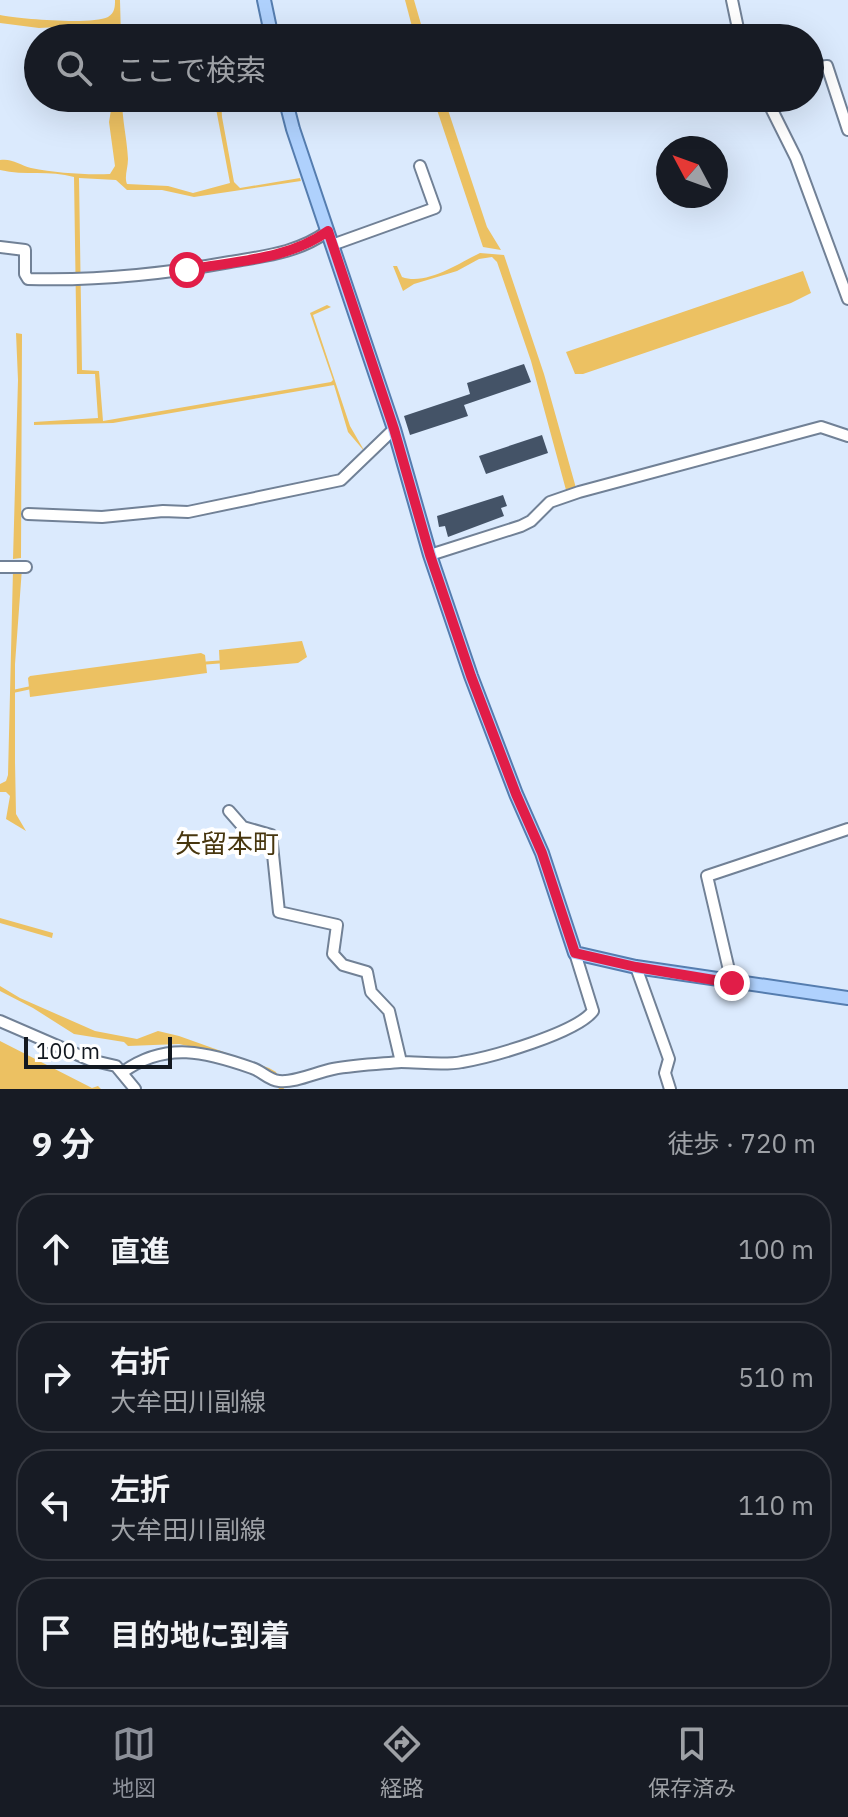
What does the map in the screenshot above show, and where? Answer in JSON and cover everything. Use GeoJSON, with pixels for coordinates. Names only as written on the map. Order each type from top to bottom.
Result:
{"type":"FeatureCollection","features":[{"type":"Feature","properties":{"kind":"main road"},"geometry":{"type":"LineString","coordinates":[[264,0],[269,24]]}},
{"type":"Feature","properties":{"kind":"main road"},"geometry":{"type":"LineString","coordinates":[[290,112],[471,676],[542,853],[575,953],[732,983],[848,998]]}},
{"type":"Feature","properties":{"kind":"street"},"geometry":{"type":"LineString","coordinates":[[732,0],[737,24]]}},
{"type":"Feature","properties":{"kind":"street"},"geometry":{"type":"LineString","coordinates":[[824,66],[827,66],[848,130]]}},
{"type":"Feature","properties":{"kind":"street"},"geometry":{"type":"LineString","coordinates":[[773,112],[796,158],[848,299]]}},
{"type":"Feature","properties":{"kind":"street"},"geometry":{"type":"LineString","coordinates":[[332,245],[435,208],[420,166]]}},
{"type":"Feature","properties":{"kind":"street"},"geometry":{"type":"LineString","coordinates":[[0,247],[25,250],[25,274],[28,279],[76,278],[187,270],[288,252],[312,243],[328,231]]}},
{"type":"Feature","properties":{"kind":"street"},"geometry":{"type":"LineString","coordinates":[[430,555],[521,526],[531,521],[550,502],[579,492],[816,428],[828,427],[848,436]]}},
{"type":"Feature","properties":{"kind":"street"},"geometry":{"type":"LineString","coordinates":[[28,514],[102,517],[163,511],[188,512],[341,480],[394,429]]}},
{"type":"Feature","properties":{"kind":"street"},"geometry":{"type":"LineString","coordinates":[[4,568],[23,568]]}},
{"type":"Feature","properties":{"kind":"street"},"geometry":{"type":"LineString","coordinates":[[229,811],[243,827],[271,835],[279,912],[337,925],[333,954],[343,965],[367,972],[371,992],[389,1011],[401,1062]]}},
{"type":"Feature","properties":{"kind":"street"},"geometry":{"type":"LineString","coordinates":[[732,983],[707,876],[848,829]]}},
{"type":"Feature","properties":{"kind":"street"},"geometry":{"type":"LineString","coordinates":[[123,1072],[157,1054],[175,1052],[206,1054],[257,1069],[266,1077],[281,1082],[335,1068],[401,1062],[460,1063],[533,1042],[587,1019],[593,1011],[575,953]]}},
{"type":"Feature","properties":{"kind":"street"},"geometry":{"type":"LineString","coordinates":[[636,967],[669,1059],[665,1073],[670,1089]]}},
{"type":"Feature","properties":{"kind":"street"},"geometry":{"type":"LineString","coordinates":[[0,1021],[90,1060],[116,1066],[135,1089]]}},
{"type":"Feature","properties":{"kind":"shaded area"},"geometry":{"type":"Polygon","coordinates":[[[115,0],[120,0],[121,24],[24,26],[0,23],[0,15],[87,21],[108,17],[115,7],[115,0]]]}},
{"type":"Feature","properties":{"kind":"shaded area"},"geometry":{"type":"Polygon","coordinates":[[[405,0],[414,0],[421,24],[411,24],[405,0]]]}},
{"type":"Feature","properties":{"kind":"shaded area"},"geometry":{"type":"Polygon","coordinates":[[[111,112],[123,112],[128,159],[127,184],[168,186],[193,193],[230,183],[217,112],[222,112],[234,182],[240,188],[300,178],[301,181],[194,197],[162,190],[127,190],[116,180],[79,178],[82,370],[99,371],[103,421],[331,382],[333,380],[310,313],[327,305],[331,307],[313,315],[350,426],[365,452],[348,432],[334,385],[113,423],[34,425],[34,422],[98,418],[95,374],[77,374],[74,177],[0,170],[0,160],[50,171],[110,174],[115,166],[109,122],[111,112]]]}},
{"type":"Feature","properties":{"kind":"shaded area"},"geometry":{"type":"Polygon","coordinates":[[[438,112],[449,112],[487,227],[501,250],[483,247],[438,112]]]}},
{"type":"Feature","properties":{"kind":"shaded area"},"geometry":{"type":"Polygon","coordinates":[[[480,253],[504,255],[544,374],[576,488],[566,490],[531,361],[497,262],[492,257],[479,259],[457,271],[414,284],[403,291],[393,266],[397,266],[402,277],[421,278],[442,272],[480,253]]]}},
{"type":"Feature","properties":{"kind":"shaded area"},"geometry":{"type":"Polygon","coordinates":[[[803,271],[811,293],[791,303],[583,374],[575,374],[566,352],[803,271]]]}},
{"type":"Feature","properties":{"kind":"shaded area"},"geometry":{"type":"Polygon","coordinates":[[[16,333],[22,334],[21,558],[13,559],[18,380],[16,333]]]}},
{"type":"Feature","properties":{"kind":"shaded area"},"geometry":{"type":"Polygon","coordinates":[[[22,568],[15,664],[15,762],[16,814],[26,831],[6,819],[10,796],[0,792],[0,784],[6,781],[8,775],[13,570],[22,568]]]}},
{"type":"Feature","properties":{"kind":"shaded area"},"geometry":{"type":"Polygon","coordinates":[[[302,641],[307,657],[298,663],[220,670],[219,650],[302,641]]]}},
{"type":"Feature","properties":{"kind":"shaded area"},"geometry":{"type":"Polygon","coordinates":[[[201,653],[205,655],[207,673],[30,697],[30,676],[201,653]]]}},
{"type":"Feature","properties":{"kind":"shaded area"},"geometry":{"type":"Polygon","coordinates":[[[0,918],[53,933],[52,938],[0,923],[0,918]]]}},
{"type":"Feature","properties":{"kind":"shaded area"},"geometry":{"type":"Polygon","coordinates":[[[0,986],[95,1031],[137,1039],[158,1031],[269,1068],[276,1072],[284,1089],[279,1089],[269,1071],[211,1051],[179,1044],[128,1046],[124,1042],[74,1034],[0,991],[0,986]]]}},
{"type":"Feature","properties":{"kind":"shaded area"},"geometry":{"type":"Polygon","coordinates":[[[0,1041],[92,1088],[98,1086],[101,1089],[0,1089],[0,1041]]]}},
{"type":"Feature","properties":{"kind":"building"},"geometry":{"type":"Polygon","coordinates":[[[524,364],[531,382],[464,405],[468,416],[410,435],[404,416],[470,394],[467,383],[524,364]]]}},
{"type":"Feature","properties":{"kind":"building"},"geometry":{"type":"Polygon","coordinates":[[[542,435],[548,453],[486,474],[479,456],[542,435]]]}},
{"type":"Feature","properties":{"kind":"building"},"geometry":{"type":"Polygon","coordinates":[[[503,495],[507,506],[501,508],[504,516],[448,537],[445,526],[439,527],[437,516],[503,495]]]}},
{"type":"Feature","properties":{"kind":"waterway"},"geometry":{"type":"LineString","coordinates":[[206,663],[219,662]]}},
{"type":"Feature","properties":{"kind":"waterway"},"geometry":{"type":"LineString","coordinates":[[15,691],[29,688]]}},
{"type":"Feature","properties":{"kind":"district","name":"矢留本町"},"geometry":{"type":"Point","coordinates":[227,843]}},
{"type":"Feature","properties":{"kind":"route"},"geometry":{"type":"LineString","coordinates":[[187,270],[288,252],[312,243],[328,231],[471,676],[542,853],[575,953],[732,983]]}}]}
